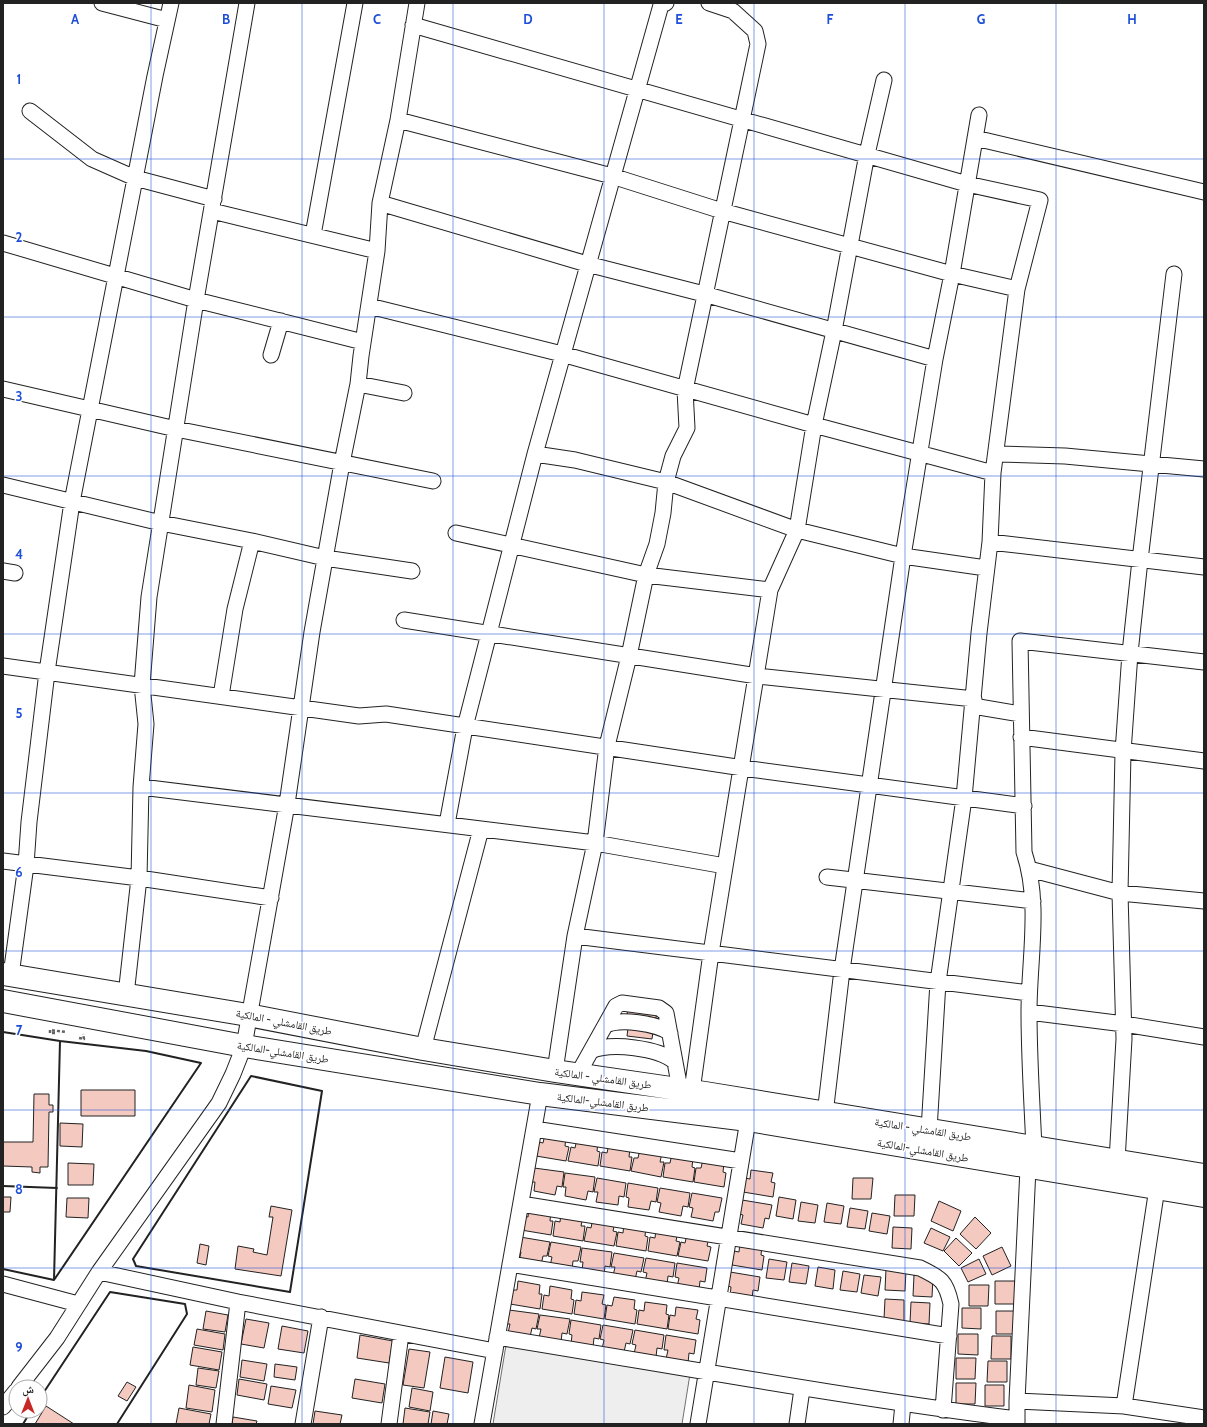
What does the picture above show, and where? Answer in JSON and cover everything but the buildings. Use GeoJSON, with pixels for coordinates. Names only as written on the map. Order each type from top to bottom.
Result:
{"type":"FeatureCollection","features":[{"type":"Feature","properties":{"kind":"highway","name":"طريق القامشلي - المالكية"},"geometry":{"type":"LineString","coordinates":[[7,974],[248,1015],[423,1049],[929,1130],[1031,1158],[1117,1161],[1204,1175]]}},
{"type":"Feature","properties":{"kind":"highway","name":"طريق القامشلي-المالكية"},"geometry":{"type":"LineString","coordinates":[[3,1001],[244,1046],[533,1092],[1031,1158],[1157,1188],[1204,1196]]}},
{"type":"Feature","properties":{"kind":"highway"},"geometry":{"type":"LineString","coordinates":[[531,1066],[533,1092]]}},
{"type":"Feature","properties":{"kind":"highway"},"geometry":{"type":"LineString","coordinates":[[692,1091],[701,1114]]}},
{"type":"Feature","properties":{"kind":"street"},"geometry":{"type":"LineString","coordinates":[[102,3],[167,20]]}},
{"type":"Feature","properties":{"kind":"street"},"geometry":{"type":"LineString","coordinates":[[7,974],[26,865],[29,822],[47,672],[72,502],[134,178],[171,3]]}},
{"type":"Feature","properties":{"kind":"street"},"geometry":{"type":"LineString","coordinates":[[126,995],[139,878],[146,724],[142,685],[149,597],[196,300],[247,3]]}},
{"type":"Feature","properties":{"kind":"street"},"geometry":{"type":"LineString","coordinates":[[312,235],[355,3]]}},
{"type":"Feature","properties":{"kind":"street"},"geometry":{"type":"LineString","coordinates":[[25,1379],[58,1338],[99,1272],[219,1103],[244,1046],[248,1015],[271,898],[287,804],[325,558],[358,384],[363,342],[378,251],[380,203],[398,120],[416,3]]}},
{"type":"Feature","properties":{"kind":"street"},"geometry":{"type":"LineString","coordinates":[[447,824],[465,727],[513,546],[535,454],[587,264],[661,5],[666,3]]}},
{"type":"Feature","properties":{"kind":"street"},"geometry":{"type":"LineString","coordinates":[[556,1071],[575,936],[595,843],[607,746],[629,656],[646,575],[657,544],[663,513],[666,482],[673,456],[687,428],[685,390],[704,294],[758,44],[755,31],[734,11],[709,3]]}},
{"type":"Feature","properties":{"kind":"street"},"geometry":{"type":"LineString","coordinates":[[413,26],[742,118],[967,184],[1040,200],[1017,288],[993,473],[990,542],[986,568],[964,798],[952,892],[938,982],[929,1130]]}},
{"type":"Feature","properties":{"kind":"street"},"geometry":{"type":"LineString","coordinates":[[692,1091],[725,866],[743,768],[770,590],[797,530],[814,425],[834,331],[867,154],[884,80]]}},
{"type":"Feature","properties":{"kind":"street"},"geometry":{"type":"LineString","coordinates":[[30,111],[92,159],[134,178],[213,205],[312,235],[378,251]]}},
{"type":"Feature","properties":{"kind":"street"},"geometry":{"type":"LineString","coordinates":[[825,1114],[842,970],[857,881],[869,785],[903,556],[934,359],[952,274],[979,116]]}},
{"type":"Feature","properties":{"kind":"street"},"geometry":{"type":"LineString","coordinates":[[398,120],[612,176],[722,211],[952,274],[1017,288]]}},
{"type":"Feature","properties":{"kind":"street"},"geometry":{"type":"LineString","coordinates":[[975,138],[1204,192]]}},
{"type":"Feature","properties":{"kind":"street"},"geometry":{"type":"LineString","coordinates":[[380,203],[587,264],[704,294],[934,359]]}},
{"type":"Feature","properties":{"kind":"street"},"geometry":{"type":"LineString","coordinates":[[3,243],[196,300],[363,342]]}},
{"type":"Feature","properties":{"kind":"street"},"geometry":{"type":"LineString","coordinates":[[1117,1161],[1124,1024],[1120,893],[1123,752],[1130,653],[1174,274]]}},
{"type":"Feature","properties":{"kind":"street"},"geometry":{"type":"LineString","coordinates":[[369,306],[562,354],[685,390],[993,473]]}},
{"type":"Feature","properties":{"kind":"street"},"geometry":{"type":"LineString","coordinates":[[271,355],[280,321]]}},
{"type":"Feature","properties":{"kind":"street"},"geometry":{"type":"LineString","coordinates":[[358,384],[404,393]]}},
{"type":"Feature","properties":{"kind":"street"},"geometry":{"type":"LineString","coordinates":[[3,388],[176,429],[433,481]]}},
{"type":"Feature","properties":{"kind":"street"},"geometry":{"type":"LineString","coordinates":[[535,454],[575,460],[666,482],[797,530],[903,556],[986,568]]}},
{"type":"Feature","properties":{"kind":"street"},"geometry":{"type":"LineString","coordinates":[[996,454],[1065,456],[1204,469]]}},
{"type":"Feature","properties":{"kind":"street"},"geometry":{"type":"LineString","coordinates":[[3,485],[161,523],[252,541],[325,558],[412,572]]}},
{"type":"Feature","properties":{"kind":"street"},"geometry":{"type":"LineString","coordinates":[[456,533],[646,575],[770,590]]}},
{"type":"Feature","properties":{"kind":"street"},"geometry":{"type":"LineString","coordinates":[[222,696],[235,608],[252,541]]}},
{"type":"Feature","properties":{"kind":"street"},"geometry":{"type":"LineString","coordinates":[[990,542],[1204,567]]}},
{"type":"Feature","properties":{"kind":"street"},"geometry":{"type":"LineString","coordinates":[[404,620],[756,676],[884,689],[973,703],[1020,714]]}},
{"type":"Feature","properties":{"kind":"street"},"geometry":{"type":"LineString","coordinates":[[99,1272],[238,1302],[401,1334],[496,1344],[706,1371],[802,1389],[1017,1422],[1031,1158],[1029,993],[1033,901],[1029,868],[1024,852],[1024,806],[1020,714],[1020,640],[1204,662]]}},
{"type":"Feature","properties":{"kind":"street"},"geometry":{"type":"LineString","coordinates":[[3,666],[360,716],[386,714],[465,727],[607,746],[743,768],[1024,806]]}},
{"type":"Feature","properties":{"kind":"street"},"geometry":{"type":"LineString","coordinates":[[1021,737],[1204,762]]}},
{"type":"Feature","properties":{"kind":"street"},"geometry":{"type":"LineString","coordinates":[[142,787],[595,843],[725,866]]}},
{"type":"Feature","properties":{"kind":"street"},"geometry":{"type":"LineString","coordinates":[[423,1049],[480,829]]}},
{"type":"Feature","properties":{"kind":"street"},"geometry":{"type":"LineString","coordinates":[[3,861],[139,878],[271,898]]}},
{"type":"Feature","properties":{"kind":"street"},"geometry":{"type":"LineString","coordinates":[[1029,868],[1120,893],[1204,901]]}},
{"type":"Feature","properties":{"kind":"street"},"geometry":{"type":"LineString","coordinates":[[827,877],[1033,901]]}},
{"type":"Feature","properties":{"kind":"street"},"geometry":{"type":"LineString","coordinates":[[575,936],[1029,993]]}},
{"type":"Feature","properties":{"kind":"street"},"geometry":{"type":"LineString","coordinates":[[578,1074],[616,1006],[625,1003],[662,1008],[666,1013],[675,1062],[692,1091]]}},
{"type":"Feature","properties":{"kind":"street"},"geometry":{"type":"LineString","coordinates":[[1029,1012],[1124,1024],[1204,1037]]}},
{"type":"Feature","properties":{"kind":"street"},"geometry":{"type":"LineString","coordinates":[[591,1050],[610,1046],[657,1052],[675,1062]]}},
{"type":"Feature","properties":{"kind":"street"},"geometry":{"type":"LineString","coordinates":[[482,1424],[534,1129],[533,1092]]}},
{"type":"Feature","properties":{"kind":"street"},"geometry":{"type":"LineString","coordinates":[[698,1424],[748,1120]]}},
{"type":"Feature","properties":{"kind":"street"},"geometry":{"type":"LineString","coordinates":[[534,1129],[741,1161]]}},
{"type":"Feature","properties":{"kind":"street"},"geometry":{"type":"LineString","coordinates":[[1124,1406],[1157,1188]]}},
{"type":"Feature","properties":{"kind":"street"},"geometry":{"type":"LineString","coordinates":[[521,1204],[920,1268],[936,1275],[947,1287],[951,1304],[943,1410]]}},
{"type":"Feature","properties":{"kind":"street"},"geometry":{"type":"LineString","coordinates":[[510,1264],[949,1336]]}},
{"type":"Feature","properties":{"kind":"street"},"geometry":{"type":"LineString","coordinates":[[3,1284],[78,1304]]}},
{"type":"Feature","properties":{"kind":"street"},"geometry":{"type":"LineString","coordinates":[[224,1424],[238,1302]]}},
{"type":"Feature","properties":{"kind":"street"},"geometry":{"type":"LineString","coordinates":[[303,1424],[320,1317]]}},
{"type":"Feature","properties":{"kind":"street"},"geometry":{"type":"LineString","coordinates":[[388,1424],[401,1334]]}},
{"type":"Feature","properties":{"kind":"street"},"geometry":{"type":"LineString","coordinates":[[797,1424],[802,1389]]}},
{"type":"Feature","properties":{"kind":"street"},"geometry":{"type":"LineString","coordinates":[[1017,1401],[1124,1406],[1204,1418]]}},
{"type":"Feature","properties":{"kind":"street"},"geometry":{"type":"LineString","coordinates":[[901,1424],[903,1404]]}},
{"type":"Feature","properties":{"kind":"path"},"geometry":{"type":"LineString","coordinates":[[55,1033],[50,1033],[50,1030],[73,1033]]}},
{"type":"Feature","properties":{"kind":"path"},"geometry":{"type":"LineString","coordinates":[[79,1034],[84,1035],[84,1039],[79,1038]]}},
{"type":"Feature","properties":{"kind":"shaded area"},"geometry":{"type":"Polygon","coordinates":[[[506,1345],[690,1374],[682,1424],[493,1424],[506,1345]]]}},
{"type":"Feature","properties":{"kind":"wall"},"geometry":{"type":"LineString","coordinates":[[3,1032],[60,1041],[54,1280],[3,1269]]}},
{"type":"Feature","properties":{"kind":"wall"},"geometry":{"type":"LineString","coordinates":[[54,1280],[201,1063],[146,1051],[60,1041]]}},
{"type":"Feature","properties":{"kind":"wall"},"geometry":{"type":"LineString","coordinates":[[251,1076],[322,1091],[290,1292],[136,1266],[133,1259],[251,1076]]}},
{"type":"Feature","properties":{"kind":"wall"},"geometry":{"type":"LineString","coordinates":[[3,1186],[57,1188]]}},
{"type":"Feature","properties":{"kind":"wall"},"geometry":{"type":"LineString","coordinates":[[48,1386],[110,1292],[185,1304],[187,1314],[117,1424]]}},
{"type":"Feature","properties":{"kind":"wall"},"geometry":{"type":"LineString","coordinates":[[23,1424],[26,1419]]}}]}
